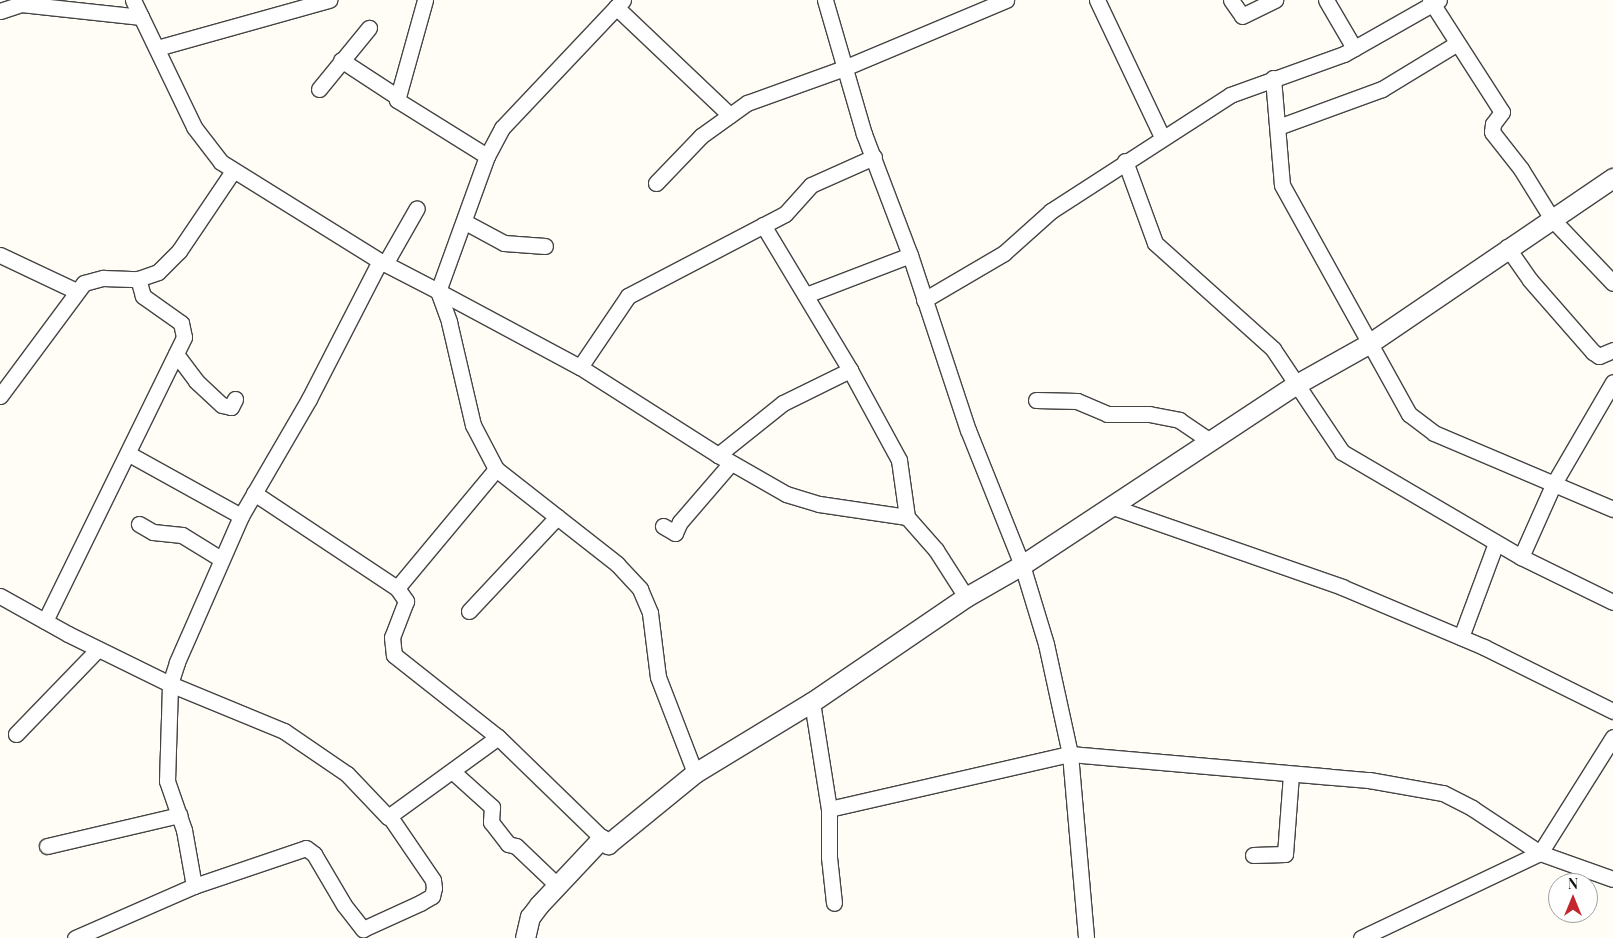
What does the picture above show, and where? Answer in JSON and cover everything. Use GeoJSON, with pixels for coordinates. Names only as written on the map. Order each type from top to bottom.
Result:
{"type":"FeatureCollection","features":[{"type":"Feature","properties":{"kind":"street"},"geometry":{"type":"LineString","coordinates":[[133,0],[158,48],[194,127],[212,154],[232,171],[382,262],[580,367],[724,459],[800,499],[907,517]]}},
{"type":"Feature","properties":{"kind":"street"},"geometry":{"type":"LineString","coordinates":[[158,48],[329,0]]}},
{"type":"Feature","properties":{"kind":"street"},"geometry":{"type":"LineString","coordinates":[[396,96],[425,0]]}},
{"type":"Feature","properties":{"kind":"street"},"geometry":{"type":"LineString","coordinates":[[825,0],[844,68],[910,255],[968,430],[1022,565],[1059,694],[1070,754],[1086,938]]}},
{"type":"Feature","properties":{"kind":"street"},"geometry":{"type":"LineString","coordinates":[[656,183],[701,136],[747,103],[844,68],[1006,0]]}},
{"type":"Feature","properties":{"kind":"street"},"geometry":{"type":"LineString","coordinates":[[1096,0],[1162,137]]}},
{"type":"Feature","properties":{"kind":"street"},"geometry":{"type":"LineString","coordinates":[[1231,0],[1242,16],[1275,0]]}},
{"type":"Feature","properties":{"kind":"street"},"geometry":{"type":"LineString","coordinates":[[1326,0],[1354,48]]}},
{"type":"Feature","properties":{"kind":"street"},"geometry":{"type":"LineString","coordinates":[[924,300],[1004,253],[1051,211],[1162,137],[1230,95],[1354,48],[1433,1],[1456,44],[1502,112],[1494,124],[1492,132],[1521,169],[1552,219],[1613,283]]}},
{"type":"Feature","properties":{"kind":"street"},"geometry":{"type":"LineString","coordinates":[[0,11],[21,4],[141,16]]}},
{"type":"Feature","properties":{"kind":"street"},"geometry":{"type":"LineString","coordinates":[[695,773],[658,677],[650,612],[640,589],[617,564],[496,469],[473,425],[449,322],[438,290],[465,222],[487,156],[515,110],[620,4],[730,115]]}},
{"type":"Feature","properties":{"kind":"street"},"geometry":{"type":"LineString","coordinates":[[319,88],[369,28]]}},
{"type":"Feature","properties":{"kind":"street"},"geometry":{"type":"LineString","coordinates":[[1278,127],[1382,89],[1456,44]]}},
{"type":"Feature","properties":{"kind":"street"},"geometry":{"type":"LineString","coordinates":[[341,60],[396,96],[399,102],[487,156]]}},
{"type":"Feature","properties":{"kind":"street"},"geometry":{"type":"LineString","coordinates":[[1273,78],[1282,185],[1410,414],[1422,426],[1553,486],[1613,509]]}},
{"type":"Feature","properties":{"kind":"street"},"geometry":{"type":"LineString","coordinates":[[580,367],[628,296],[785,214],[811,184],[874,157]]}},
{"type":"Feature","properties":{"kind":"street"},"geometry":{"type":"LineString","coordinates":[[1125,161],[1156,244],[1262,337],[1297,384],[1342,452],[1521,557],[1613,602]]}},
{"type":"Feature","properties":{"kind":"street"},"geometry":{"type":"LineString","coordinates":[[0,396],[76,291],[89,279],[138,279],[169,264],[232,171]]}},
{"type":"Feature","properties":{"kind":"street"},"geometry":{"type":"LineString","coordinates":[[608,844],[695,773],[812,702],[966,597],[1022,565],[1297,384],[1370,343],[1508,247],[1611,181]]}},
{"type":"Feature","properties":{"kind":"street"},"geometry":{"type":"LineString","coordinates":[[194,886],[179,815],[167,781],[170,684],[191,627],[241,516],[309,399],[382,262],[417,208]]}},
{"type":"Feature","properties":{"kind":"street"},"geometry":{"type":"LineString","coordinates":[[465,222],[504,243],[545,246]]}},
{"type":"Feature","properties":{"kind":"street"},"geometry":{"type":"LineString","coordinates":[[762,225],[850,370],[899,460],[907,517],[936,550],[966,597]]}},
{"type":"Feature","properties":{"kind":"street"},"geometry":{"type":"LineString","coordinates":[[1508,247],[1530,280],[1593,352],[1599,356],[1613,350]]}},
{"type":"Feature","properties":{"kind":"street"},"geometry":{"type":"LineString","coordinates":[[0,255],[76,291]]}},
{"type":"Feature","properties":{"kind":"street"},"geometry":{"type":"LineString","coordinates":[[806,295],[910,255]]}},
{"type":"Feature","properties":{"kind":"street"},"geometry":{"type":"LineString","coordinates":[[45,620],[129,454],[184,337],[181,322],[142,296],[138,279]]}},
{"type":"Feature","properties":{"kind":"street"},"geometry":{"type":"LineString","coordinates":[[176,354],[196,381],[222,405],[231,407],[235,399]]}},
{"type":"Feature","properties":{"kind":"street"},"geometry":{"type":"LineString","coordinates":[[663,526],[675,533],[680,522],[724,459],[783,402],[850,370]]}},
{"type":"Feature","properties":{"kind":"street"},"geometry":{"type":"LineString","coordinates":[[1521,557],[1553,486],[1613,382]]}},
{"type":"Feature","properties":{"kind":"street"},"geometry":{"type":"LineString","coordinates":[[1036,400],[1077,401],[1112,415],[1149,414],[1179,420],[1210,441]]}},
{"type":"Feature","properties":{"kind":"street"},"geometry":{"type":"LineString","coordinates":[[129,454],[241,516]]}},
{"type":"Feature","properties":{"kind":"street"},"geometry":{"type":"LineString","coordinates":[[397,588],[496,469]]}},
{"type":"Feature","properties":{"kind":"street"},"geometry":{"type":"LineString","coordinates":[[254,492],[397,588],[406,601],[392,637],[394,655],[498,737],[608,844]]}},
{"type":"Feature","properties":{"kind":"street"},"geometry":{"type":"LineString","coordinates":[[1110,506],[1342,587],[1461,637],[1613,711]]}},
{"type":"Feature","properties":{"kind":"street"},"geometry":{"type":"LineString","coordinates":[[469,611],[557,516]]}},
{"type":"Feature","properties":{"kind":"street"},"geometry":{"type":"LineString","coordinates":[[139,524],[153,532],[182,535],[221,559]]}},
{"type":"Feature","properties":{"kind":"street"},"geometry":{"type":"LineString","coordinates":[[1461,637],[1496,543]]}},
{"type":"Feature","properties":{"kind":"street"},"geometry":{"type":"LineString","coordinates":[[0,596],[98,649],[170,684],[284,731],[347,774],[385,816],[390,817],[433,880],[432,896],[363,929],[344,905],[314,854],[306,848],[194,886],[75,938]]}},
{"type":"Feature","properties":{"kind":"street"},"geometry":{"type":"LineString","coordinates":[[16,734],[98,649]]}},
{"type":"Feature","properties":{"kind":"street"},"geometry":{"type":"LineString","coordinates":[[812,702],[829,809],[829,857],[834,903]]}},
{"type":"Feature","properties":{"kind":"street"},"geometry":{"type":"LineString","coordinates":[[390,817],[498,737]]}},
{"type":"Feature","properties":{"kind":"street"},"geometry":{"type":"LineString","coordinates":[[1361,938],[1540,853],[1613,737]]}},
{"type":"Feature","properties":{"kind":"street"},"geometry":{"type":"LineString","coordinates":[[829,809],[1070,754],[1405,784],[1443,794],[1472,808],[1540,853],[1613,879]]}},
{"type":"Feature","properties":{"kind":"street"},"geometry":{"type":"LineString","coordinates":[[452,771],[492,806],[491,822],[508,844],[516,846],[558,885]]}},
{"type":"Feature","properties":{"kind":"street"},"geometry":{"type":"LineString","coordinates":[[1253,855],[1285,854],[1291,774]]}},
{"type":"Feature","properties":{"kind":"street"},"geometry":{"type":"LineString","coordinates":[[47,846],[179,815]]}},
{"type":"Feature","properties":{"kind":"street"},"geometry":{"type":"LineString","coordinates":[[525,938],[530,917],[558,885],[601,839],[608,844]]}}]}
